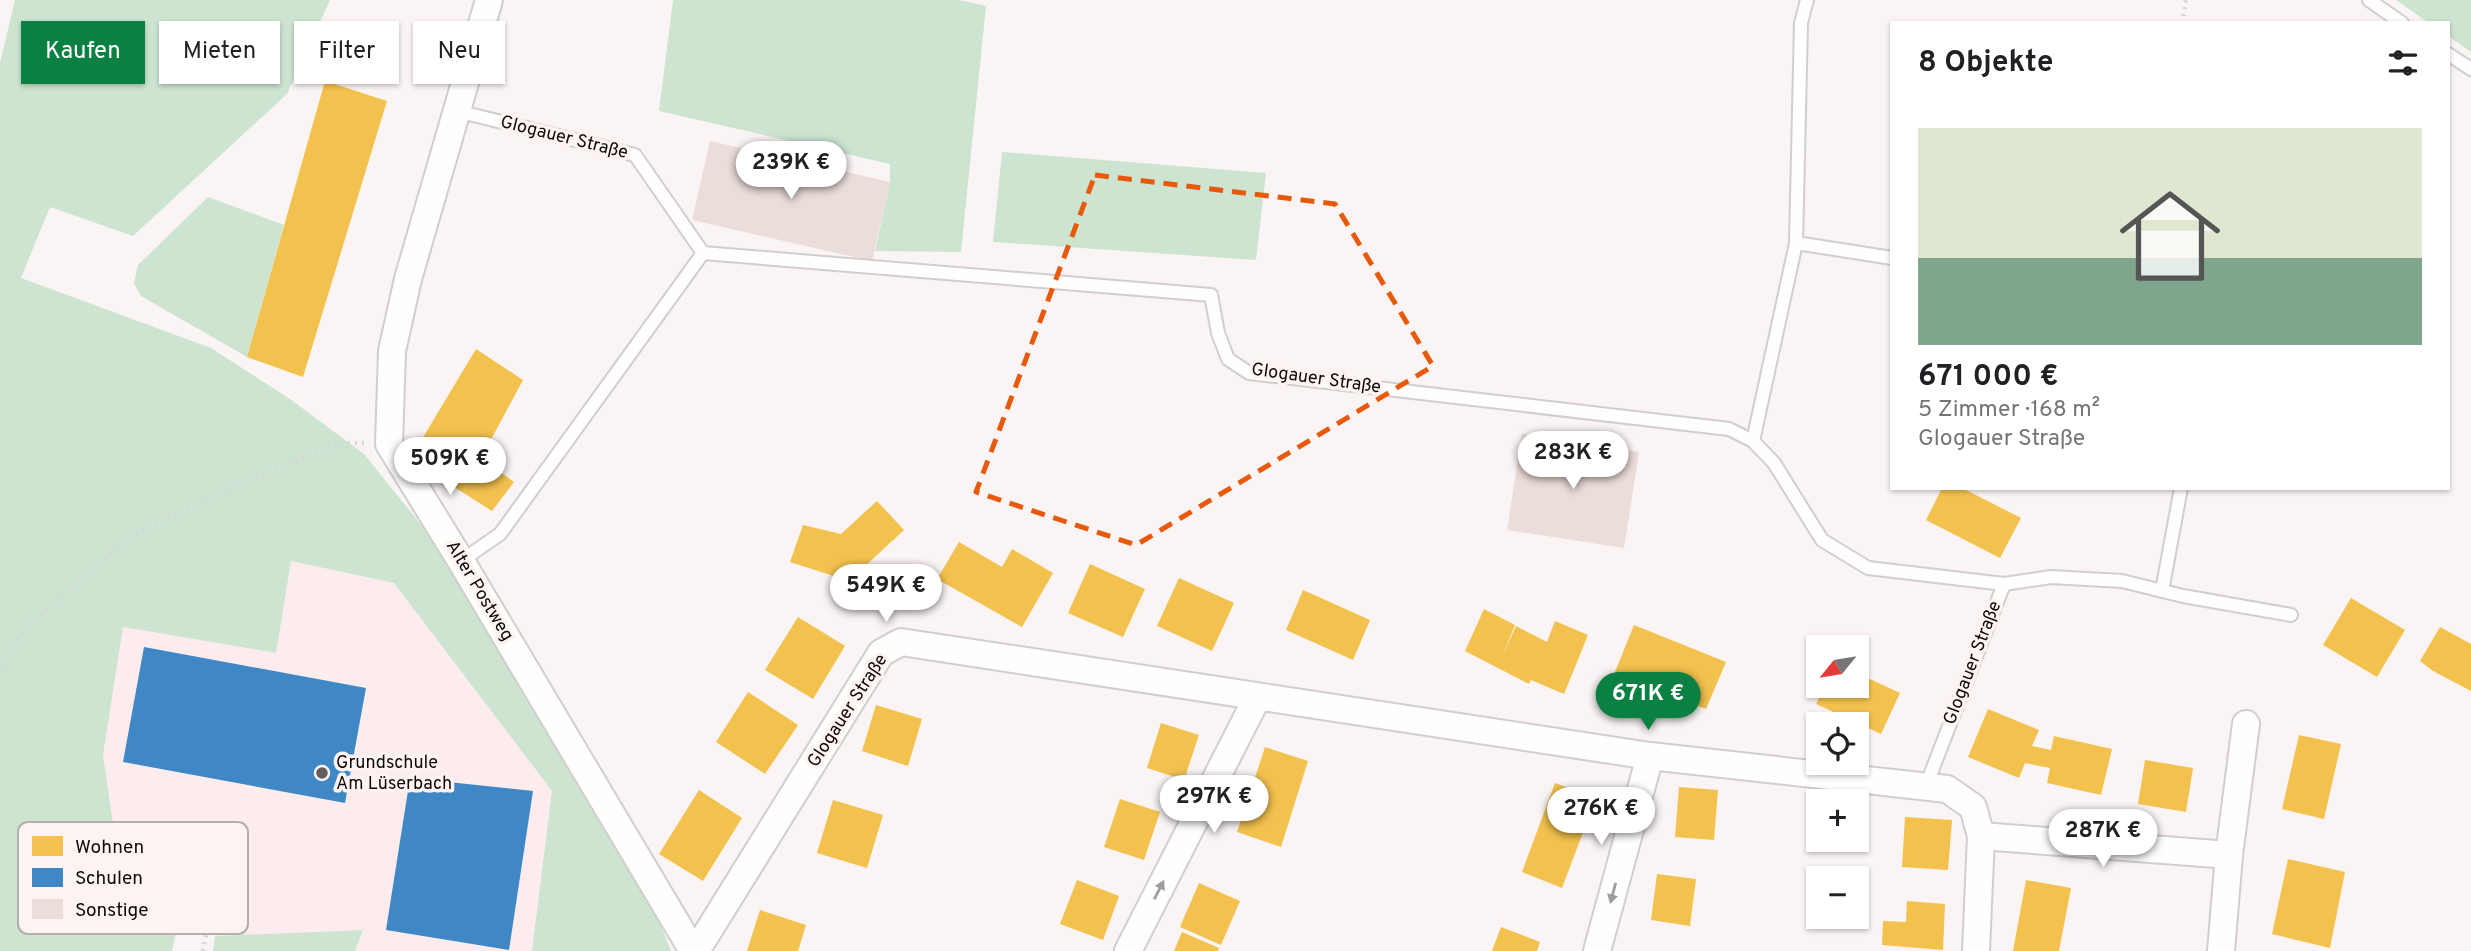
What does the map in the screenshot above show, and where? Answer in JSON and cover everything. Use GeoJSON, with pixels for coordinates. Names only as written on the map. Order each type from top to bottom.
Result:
{"type":"FeatureCollection","features":[{"type":"Feature","properties":{"kind":"street"},"geometry":{"type":"LineString","coordinates":[[389,444],[392,351],[408,279],[489,0]]}},
{"type":"Feature","properties":{"kind":"street","name":"Alter Postweg"},"geometry":{"type":"LineString","coordinates":[[389,444],[695,951]]}},
{"type":"Feature","properties":{"kind":"street","name":"Glogauer Straße"},"geometry":{"type":"LineString","coordinates":[[695,951],[881,653],[901,642],[1650,756],[1947,789],[1973,807],[1981,836]]}},
{"type":"Feature","properties":{"kind":"street"},"geometry":{"type":"LineString","coordinates":[[1128,951],[1257,698]]}},
{"type":"Feature","properties":{"kind":"street"},"geometry":{"type":"LineString","coordinates":[[2221,951],[2246,724]]}},
{"type":"Feature","properties":{"kind":"street"},"geometry":{"type":"LineString","coordinates":[[1598,951],[1650,756]]}},
{"type":"Feature","properties":{"kind":"street"},"geometry":{"type":"LineString","coordinates":[[1976,951],[1981,836],[2230,855]]}},
{"type":"Feature","properties":{"kind":"lane"},"geometry":{"type":"LineString","coordinates":[[1753,441],[1796,243],[1801,23],[1807,0]]}},
{"type":"Feature","properties":{"kind":"lane"},"geometry":{"type":"LineString","coordinates":[[2369,0],[2399,21]]}},
{"type":"Feature","properties":{"kind":"lane"},"geometry":{"type":"LineString","coordinates":[[2450,55],[2471,69]]}},
{"type":"Feature","properties":{"kind":"lane","name":"Glogauer Straße"},"geometry":{"type":"LineString","coordinates":[[457,111],[635,155],[703,253],[1211,295],[1218,333],[1228,359],[1249,373],[1729,429],[1753,441],[1774,463],[1822,540],[1868,568],[2004,584],[1926,786]]}},
{"type":"Feature","properties":{"kind":"lane"},"geometry":{"type":"LineString","coordinates":[[1796,243],[1890,258]]}},
{"type":"Feature","properties":{"kind":"lane"},"geometry":{"type":"LineString","coordinates":[[461,561],[500,534],[703,253]]}},
{"type":"Feature","properties":{"kind":"lane"},"geometry":{"type":"LineString","coordinates":[[2162,591],[2181,490]]}},
{"type":"Feature","properties":{"kind":"lane"},"geometry":{"type":"LineString","coordinates":[[2004,584],[2051,577],[2122,581],[2291,615]]}},
{"type":"Feature","properties":{"kind":"path"},"geometry":{"type":"LineString","coordinates":[[2182,21],[2186,0]]}},
{"type":"Feature","properties":{"kind":"path"},"geometry":{"type":"LineString","coordinates":[[0,671],[25,628],[129,537],[246,480],[342,443],[389,444]]}},
{"type":"Feature","properties":{"kind":"path"},"geometry":{"type":"LineString","coordinates":[[203,951],[206,935]]}},
{"type":"Feature","properties":{"kind":"highlighted area"},"geometry":{"type":"Polygon","coordinates":[[[1095,175],[1335,204],[1433,366],[1136,545],[976,492],[1095,175]]]}},
{"type":"Feature","properties":{"kind":"shaded area","name":"Grundschule Am Lüserbach"},"geometry":{"type":"Polygon","coordinates":[[[290,561],[394,583],[552,791],[532,951],[213,951],[215,936],[204,934],[248,934],[248,822],[113,822],[103,755],[123,626],[275,653],[290,561]]]}},
{"type":"Feature","properties":{"kind":"green space"},"geometry":{"type":"Polygon","coordinates":[[[15,0],[330,0],[320,21],[294,21],[294,79],[287,94],[133,236],[50,207],[21,278],[211,348],[290,399],[364,454],[444,553],[655,910],[671,951],[532,951],[552,791],[394,583],[291,561],[276,653],[123,627],[103,755],[113,822],[18,822],[18,934],[176,934],[172,951],[0,951],[0,63],[15,0]]]}},
{"type":"Feature","properties":{"kind":"green space"},"geometry":{"type":"Polygon","coordinates":[[[673,0],[959,0],[986,6],[961,252],[875,251],[890,182],[890,164],[659,111],[673,0]]]}},
{"type":"Feature","properties":{"kind":"green space"},"geometry":{"type":"Polygon","coordinates":[[[2396,0],[2471,0],[2471,52],[2450,37],[2450,21],[2426,21],[2396,0]]]}},
{"type":"Feature","properties":{"kind":"green space"},"geometry":{"type":"Polygon","coordinates":[[[1002,152],[1266,173],[1256,260],[993,242],[1002,152]]]}},
{"type":"Feature","properties":{"kind":"green space"},"geometry":{"type":"Polygon","coordinates":[[[208,197],[284,225],[247,357],[141,296],[134,283],[138,265],[208,197]]]}},
{"type":"Feature","properties":{"kind":"green space"},"geometry":{"type":"Polygon","coordinates":[[[363,930],[355,951],[213,951],[215,936],[363,930]]]}},
{"type":"Feature","properties":{"kind":"building: Wohnen"},"geometry":{"type":"Polygon","coordinates":[[[324,84],[334,84],[387,101],[303,377],[247,357],[324,84]]]}},
{"type":"Feature","properties":{"kind":"building: Wohnen"},"geometry":{"type":"Polygon","coordinates":[[[476,349],[523,380],[481,458],[514,482],[492,511],[410,459],[476,349]]]}},
{"type":"Feature","properties":{"kind":"building: Wohnen"},"geometry":{"type":"Polygon","coordinates":[[[1941,490],[1966,490],[2021,518],[2000,558],[1926,520],[1941,490]]]}},
{"type":"Feature","properties":{"kind":"building: Wohnen"},"geometry":{"type":"Polygon","coordinates":[[[877,501],[904,530],[849,581],[790,562],[803,525],[841,534],[877,501]]]}},
{"type":"Feature","properties":{"kind":"building: Wohnen"},"geometry":{"type":"Polygon","coordinates":[[[959,542],[1002,567],[1012,549],[1053,573],[1022,627],[937,579],[959,542]]]}},
{"type":"Feature","properties":{"kind":"building: Wohnen"},"geometry":{"type":"Polygon","coordinates":[[[1090,564],[1145,589],[1123,637],[1068,613],[1090,564]]]}},
{"type":"Feature","properties":{"kind":"building: Wohnen"},"geometry":{"type":"Polygon","coordinates":[[[1179,578],[1234,603],[1212,651],[1157,626],[1179,578]]]}},
{"type":"Feature","properties":{"kind":"building: Wohnen"},"geometry":{"type":"Polygon","coordinates":[[[1303,590],[1370,620],[1353,660],[1286,630],[1303,590]]]}},
{"type":"Feature","properties":{"kind":"building: Wohnen"},"geometry":{"type":"Polygon","coordinates":[[[2351,598],[2405,630],[2377,677],[2323,645],[2351,598]]]}},
{"type":"Feature","properties":{"kind":"building: Wohnen"},"geometry":{"type":"Polygon","coordinates":[[[1484,609],[1515,625],[1502,657],[1516,626],[1547,642],[1555,621],[1588,635],[1564,694],[1531,680],[1529,684],[1465,651],[1484,609]]]}},
{"type":"Feature","properties":{"kind":"building: Wohnen"},"geometry":{"type":"Polygon","coordinates":[[[798,617],[845,646],[813,699],[765,670],[798,617]]]}},
{"type":"Feature","properties":{"kind":"building: Wohnen"},"geometry":{"type":"Polygon","coordinates":[[[1634,625],[1726,662],[1706,709],[1615,672],[1634,625]]]}},
{"type":"Feature","properties":{"kind":"building: Wohnen"},"geometry":{"type":"Polygon","coordinates":[[[2440,627],[2471,644],[2471,691],[2420,661],[2440,627]]]}},
{"type":"Feature","properties":{"kind":"building: Wohnen"},"geometry":{"type":"Polygon","coordinates":[[[1869,679],[1900,693],[1881,734],[1869,728],[1869,712],[1833,712],[1816,704],[1819,698],[1869,698],[1869,679]]]}},
{"type":"Feature","properties":{"kind":"building: Wohnen"},"geometry":{"type":"Polygon","coordinates":[[[748,692],[798,725],[765,774],[716,742],[748,692]]]}},
{"type":"Feature","properties":{"kind":"building: Wohnen"},"geometry":{"type":"Polygon","coordinates":[[[876,705],[922,719],[908,766],[862,751],[876,705]]]}},
{"type":"Feature","properties":{"kind":"building: Wohnen"},"geometry":{"type":"Polygon","coordinates":[[[1988,709],[2039,730],[2032,746],[2051,750],[2054,736],[2112,749],[2101,795],[2047,783],[2050,768],[2025,763],[2019,778],[1968,757],[1988,709]]]}},
{"type":"Feature","properties":{"kind":"building: Wohnen"},"geometry":{"type":"Polygon","coordinates":[[[1161,723],[1199,735],[1184,780],[1147,768],[1161,723]]]}},
{"type":"Feature","properties":{"kind":"building: Wohnen"},"geometry":{"type":"Polygon","coordinates":[[[2299,735],[2341,744],[2324,819],[2282,809],[2299,735]]]}},
{"type":"Feature","properties":{"kind":"building: Wohnen"},"geometry":{"type":"Polygon","coordinates":[[[1265,747],[1308,761],[1281,847],[1237,832],[1265,747]]]}},
{"type":"Feature","properties":{"kind":"building: Wohnen"},"geometry":{"type":"Polygon","coordinates":[[[2145,760],[2193,768],[2186,812],[2138,804],[2145,760]]]}},
{"type":"Feature","properties":{"kind":"building: Wohnen"},"geometry":{"type":"Polygon","coordinates":[[[1555,783],[1596,798],[1562,888],[1522,872],[1555,783]]]}},
{"type":"Feature","properties":{"kind":"building: Wohnen"},"geometry":{"type":"Polygon","coordinates":[[[1679,787],[1718,790],[1714,840],[1675,837],[1679,787]]]}},
{"type":"Feature","properties":{"kind":"building: Wohnen"},"geometry":{"type":"Polygon","coordinates":[[[699,790],[742,818],[703,881],[659,854],[699,790]]]}},
{"type":"Feature","properties":{"kind":"building: Wohnen"},"geometry":{"type":"Polygon","coordinates":[[[1120,799],[1160,812],[1144,860],[1104,847],[1120,799]]]}},
{"type":"Feature","properties":{"kind":"building: Wohnen"},"geometry":{"type":"Polygon","coordinates":[[[833,800],[883,815],[867,868],[817,853],[833,800]]]}},
{"type":"Feature","properties":{"kind":"building: Wohnen"},"geometry":{"type":"Polygon","coordinates":[[[1905,817],[1952,820],[1948,870],[1902,867],[1905,817]]]}},
{"type":"Feature","properties":{"kind":"building: Wohnen"},"geometry":{"type":"Polygon","coordinates":[[[2288,859],[2345,872],[2330,948],[2272,934],[2288,859]]]}},
{"type":"Feature","properties":{"kind":"building: Wohnen"},"geometry":{"type":"Polygon","coordinates":[[[1657,874],[1696,879],[1690,926],[1651,920],[1657,874]]]}},
{"type":"Feature","properties":{"kind":"building: Wohnen"},"geometry":{"type":"Polygon","coordinates":[[[1077,880],[1119,896],[1103,940],[1060,924],[1077,880]]]}},
{"type":"Feature","properties":{"kind":"building: Wohnen"},"geometry":{"type":"Polygon","coordinates":[[[2026,880],[2071,888],[2059,951],[2013,951],[2026,880]]]}},
{"type":"Feature","properties":{"kind":"building: Wohnen"},"geometry":{"type":"Polygon","coordinates":[[[1199,883],[1240,901],[1221,945],[1180,927],[1199,883]]]}},
{"type":"Feature","properties":{"kind":"building: Wohnen"},"geometry":{"type":"Polygon","coordinates":[[[1907,901],[1945,904],[1943,950],[1882,945],[1883,921],[1906,922],[1907,901]]]}},
{"type":"Feature","properties":{"kind":"building: Wohnen"},"geometry":{"type":"Polygon","coordinates":[[[760,910],[806,925],[798,951],[747,951],[760,910]]]}},
{"type":"Feature","properties":{"kind":"building: Wohnen"},"geometry":{"type":"Polygon","coordinates":[[[1501,927],[1540,942],[1537,951],[1492,951],[1501,927]]]}},
{"type":"Feature","properties":{"kind":"building: Wohnen"},"geometry":{"type":"Polygon","coordinates":[[[1182,932],[1219,948],[1218,951],[1174,951],[1182,932]]]}},
{"type":"Feature","properties":{"kind":"building: Schulen"},"geometry":{"type":"Polygon","coordinates":[[[144,647],[366,688],[345,803],[123,762],[144,647]]]}},
{"type":"Feature","properties":{"kind":"building: Schulen"},"geometry":{"type":"Polygon","coordinates":[[[410,778],[533,791],[509,950],[386,930],[410,778]]]}},
{"type":"Feature","properties":{"kind":"building: Sonstige"},"geometry":{"type":"Polygon","coordinates":[[[710,141],[890,182],[872,261],[692,220],[710,141]]]}},
{"type":"Feature","properties":{"kind":"building: Sonstige"},"geometry":{"type":"Polygon","coordinates":[[[1522,434],[1639,452],[1624,548],[1507,530],[1522,434]]]}},
{"type":"Feature","properties":{"kind":"place","name":"Grundschule Am Lüserbach"},"geometry":{"type":"Point","coordinates":[322,773]}}]}
